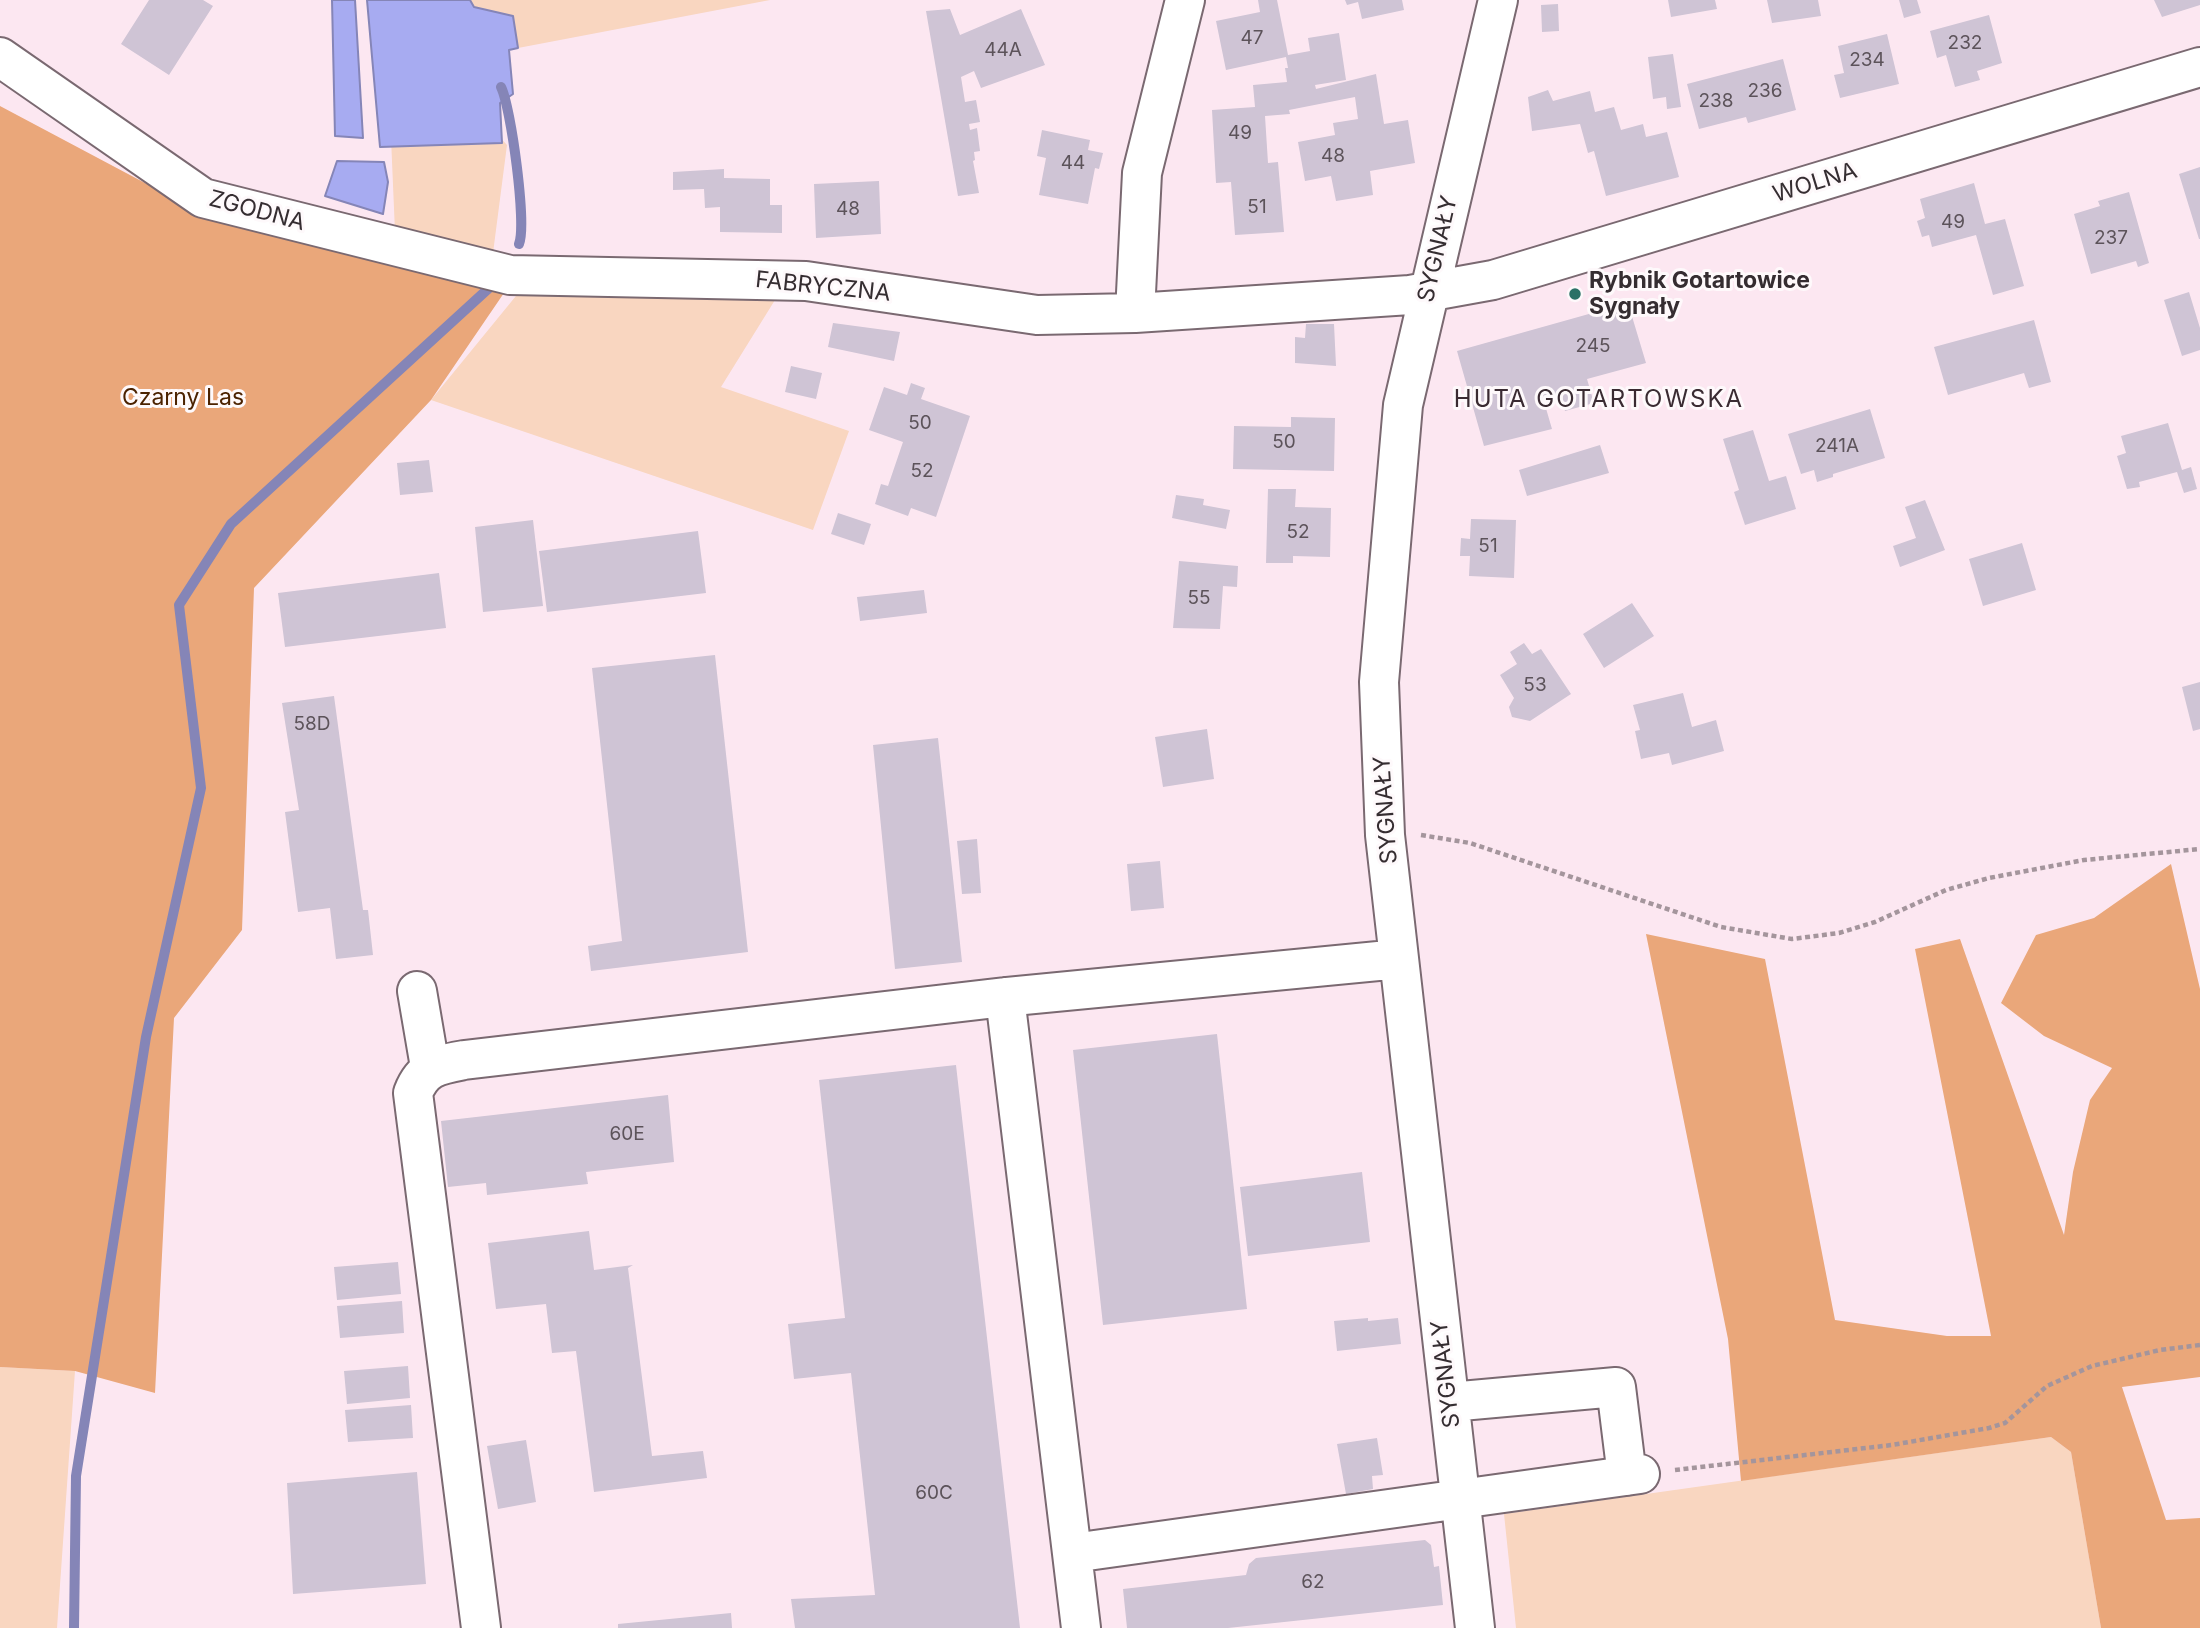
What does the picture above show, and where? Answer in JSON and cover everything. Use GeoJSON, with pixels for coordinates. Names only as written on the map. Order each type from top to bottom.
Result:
{"type":"FeatureCollection","features":[{"type":"Feature","properties":{"kind":"street"},"geometry":{"type":"LineString","coordinates":[[1135,313],[1142,173],[1185,0]]}},
{"type":"Feature","properties":{"kind":"street","name":"SYGNAŁY"},"geometry":{"type":"LineString","coordinates":[[1475,1628],[1385,835],[1379,682],[1403,405],[1498,0]]}},
{"type":"Feature","properties":{"kind":"street","name":"ZGODNA"},"geometry":{"type":"LineString","coordinates":[[0,57],[203,198],[510,275]]}},
{"type":"Feature","properties":{"kind":"street","name":"WOLNA"},"geometry":{"type":"LineString","coordinates":[[1428,292],[1493,280],[2200,66]]}},
{"type":"Feature","properties":{"kind":"street","name":"FABRYCZNA"},"geometry":{"type":"LineString","coordinates":[[510,275],[806,281],[1037,315],[1135,313],[1428,292]]}},
{"type":"Feature","properties":{"kind":"street"},"geometry":{"type":"LineString","coordinates":[[481,1628],[413,1093],[419,1078],[430,1067],[464,1060],[1005,997],[1399,959]]}},
{"type":"Feature","properties":{"kind":"street"},"geometry":{"type":"LineString","coordinates":[[417,990],[430,1067]]}},
{"type":"Feature","properties":{"kind":"street"},"geometry":{"type":"LineString","coordinates":[[1005,997],[1081,1628]]}},
{"type":"Feature","properties":{"kind":"street"},"geometry":{"type":"LineString","coordinates":[[1073,1553],[1634,1475],[1616,1387],[1450,1402]]}},
{"type":"Feature","properties":{"kind":"path"},"geometry":{"type":"LineString","coordinates":[[1385,835],[1426,835],[1470,843],[1721,927],[1792,939],[1839,933],[1863,926],[1946,890],[1989,878],[2084,860],[2200,849]]}},
{"type":"Feature","properties":{"kind":"path"},"geometry":{"type":"LineString","coordinates":[[1634,1475],[1892,1445],[1989,1428],[2006,1423],[2047,1387],[2092,1366],[2160,1350],[2200,1345]]}},
{"type":"Feature","properties":{"kind":"shaded area"},"geometry":{"type":"Polygon","coordinates":[[[470,0],[770,0],[518,48],[513,16],[474,7],[470,0]]]}},
{"type":"Feature","properties":{"kind":"shaded area"},"geometry":{"type":"Polygon","coordinates":[[[493,130],[507,145],[493,253],[395,232],[391,138],[493,130]]]}},
{"type":"Feature","properties":{"kind":"shaded area"},"geometry":{"type":"Polygon","coordinates":[[[520,291],[775,300],[721,387],[849,431],[813,530],[431,400],[520,291]]]}},
{"type":"Feature","properties":{"kind":"shaded area"},"geometry":{"type":"Polygon","coordinates":[[[0,1367],[75,1371],[57,1628],[0,1628],[0,1367]]]}},
{"type":"Feature","properties":{"kind":"shaded area"},"geometry":{"type":"Polygon","coordinates":[[[2051,1437],[2071,1452],[2101,1628],[1516,1628],[1504,1514],[2051,1437]]]}},
{"type":"Feature","properties":{"kind":"green space","name":"Czarny Las"},"geometry":{"type":"Polygon","coordinates":[[[0,106],[209,217],[506,290],[431,400],[254,588],[242,930],[174,1018],[155,1393],[75,1371],[0,1367],[0,106]]]}},
{"type":"Feature","properties":{"kind":"green space"},"geometry":{"type":"Polygon","coordinates":[[[2171,864],[2200,989],[2200,1377],[2122,1387],[2166,1520],[2200,1518],[2200,1628],[2101,1628],[2071,1452],[2051,1437],[1741,1481],[1728,1339],[1646,934],[1765,959],[1835,1320],[1947,1336],[1991,1336],[1915,949],[1960,939],[2064,1235],[2073,1172],[2090,1100],[2112,1068],[2044,1036],[2001,1003],[2036,935],[2094,918],[2171,864]]]}},
{"type":"Feature","properties":{"kind":"water"},"geometry":{"type":"Polygon","coordinates":[[[332,0],[355,0],[363,138],[335,136],[332,0]]]}},
{"type":"Feature","properties":{"kind":"water"},"geometry":{"type":"Polygon","coordinates":[[[367,0],[470,0],[474,7],[513,16],[518,48],[509,50],[513,94],[500,103],[502,143],[380,147],[367,0]]]}},
{"type":"Feature","properties":{"kind":"water"},"geometry":{"type":"Polygon","coordinates":[[[337,161],[384,162],[388,182],[383,214],[325,196],[337,161]]]}},
{"type":"Feature","properties":{"kind":"building"},"geometry":{"type":"Polygon","coordinates":[[[149,0],[203,0],[213,6],[169,75],[121,44],[149,0]]]}},
{"type":"Feature","properties":{"kind":"building"},"geometry":{"type":"Polygon","coordinates":[[[1258,0],[1277,0],[1288,55],[1310,51],[1308,38],[1339,33],[1346,80],[1315,85],[1316,89],[1376,74],[1384,124],[1408,120],[1415,163],[1370,171],[1373,195],[1336,201],[1331,176],[1305,181],[1298,142],[1335,135],[1333,123],[1358,119],[1355,97],[1289,110],[1290,114],[1265,116],[1268,163],[1278,162],[1284,232],[1235,235],[1231,182],[1216,183],[1212,110],[1255,107],[1253,85],[1287,82],[1285,68],[1288,68],[1286,57],[1226,70],[1216,21],[1260,12],[1258,0]]]}},
{"type":"Feature","properties":{"kind":"building"},"geometry":{"type":"Polygon","coordinates":[[[1345,0],[1402,0],[1404,10],[1362,19],[1358,2],[1347,5],[1345,0]]]}},
{"type":"Feature","properties":{"kind":"building"},"geometry":{"type":"Polygon","coordinates":[[[1668,0],[1715,0],[1717,9],[1671,17],[1668,0]]]}},
{"type":"Feature","properties":{"kind":"building"},"geometry":{"type":"Polygon","coordinates":[[[1767,0],[1818,0],[1821,16],[1772,23],[1767,0]]]}},
{"type":"Feature","properties":{"kind":"building"},"geometry":{"type":"Polygon","coordinates":[[[1899,0],[1917,0],[1921,13],[1904,18],[1899,0]]]}},
{"type":"Feature","properties":{"kind":"building"},"geometry":{"type":"Polygon","coordinates":[[[2154,0],[2200,0],[2200,5],[2162,17],[2154,0]]]}},
{"type":"Feature","properties":{"kind":"building"},"geometry":{"type":"Polygon","coordinates":[[[1558,4],[1559,31],[1542,32],[1541,5],[1558,4]]]}},
{"type":"Feature","properties":{"kind":"building"},"geometry":{"type":"Polygon","coordinates":[[[950,9],[960,35],[1021,9],[1045,65],[981,88],[974,71],[961,77],[965,102],[976,100],[980,122],[969,124],[970,130],[977,128],[980,151],[974,152],[973,161],[979,193],[958,196],[926,11],[950,9]]]}},
{"type":"Feature","properties":{"kind":"building"},"geometry":{"type":"Polygon","coordinates":[[[1989,15],[2002,63],[1977,71],[1980,80],[1955,87],[1946,55],[1937,58],[1930,31],[1989,15]]]}},
{"type":"Feature","properties":{"kind":"building"},"geometry":{"type":"Polygon","coordinates":[[[1887,34],[1899,84],[1840,98],[1834,75],[1844,73],[1838,46],[1887,34]]]}},
{"type":"Feature","properties":{"kind":"building"},"geometry":{"type":"Polygon","coordinates":[[[1673,54],[1681,107],[1667,109],[1666,97],[1653,99],[1648,57],[1673,54]]]}},
{"type":"Feature","properties":{"kind":"building"},"geometry":{"type":"Polygon","coordinates":[[[1783,59],[1796,110],[1748,123],[1746,117],[1699,129],[1687,84],[1783,59]]]}},
{"type":"Feature","properties":{"kind":"building"},"geometry":{"type":"Polygon","coordinates":[[[1548,90],[1553,101],[1590,91],[1595,112],[1614,107],[1621,130],[1643,124],[1646,137],[1667,132],[1679,177],[1606,196],[1594,151],[1588,153],[1580,124],[1532,131],[1528,97],[1548,90]]]}},
{"type":"Feature","properties":{"kind":"building"},"geometry":{"type":"Polygon","coordinates":[[[1042,130],[1090,140],[1088,150],[1103,153],[1099,169],[1095,168],[1088,204],[1039,195],[1046,158],[1037,156],[1042,130]]]}},
{"type":"Feature","properties":{"kind":"building"},"geometry":{"type":"Polygon","coordinates":[[[2200,167],[2200,239],[2199,239],[2179,174],[2200,167]]]}},
{"type":"Feature","properties":{"kind":"building"},"geometry":{"type":"Polygon","coordinates":[[[724,169],[724,178],[770,179],[770,205],[782,205],[782,233],[720,232],[720,207],[705,208],[704,189],[673,190],[673,172],[724,169]]]}},
{"type":"Feature","properties":{"kind":"building"},"geometry":{"type":"Polygon","coordinates":[[[879,181],[881,234],[816,238],[814,184],[879,181]]]}},
{"type":"Feature","properties":{"kind":"building"},"geometry":{"type":"Polygon","coordinates":[[[1974,183],[1985,224],[2005,219],[2024,286],[1993,295],[1976,235],[1932,247],[1929,235],[1922,237],[1917,221],[1925,218],[1920,199],[1974,183]]]}},
{"type":"Feature","properties":{"kind":"building"},"geometry":{"type":"Polygon","coordinates":[[[2129,192],[2149,263],[2138,267],[2136,261],[2091,274],[2074,214],[2100,206],[2098,201],[2129,192]]]}},
{"type":"Feature","properties":{"kind":"building"},"geometry":{"type":"Polygon","coordinates":[[[2189,292],[2200,328],[2200,350],[2182,356],[2164,300],[2189,292]]]}},
{"type":"Feature","properties":{"kind":"building"},"geometry":{"type":"Polygon","coordinates":[[[1628,303],[1646,363],[1587,379],[1594,403],[1565,411],[1562,400],[1545,405],[1552,429],[1484,446],[1457,351],[1628,303]]]}},
{"type":"Feature","properties":{"kind":"building"},"geometry":{"type":"Polygon","coordinates":[[[2034,320],[2051,382],[2029,388],[2024,373],[1948,395],[1934,347],[2034,320]]]}},
{"type":"Feature","properties":{"kind":"building"},"geometry":{"type":"Polygon","coordinates":[[[833,323],[900,332],[894,361],[828,347],[833,323]]]}},
{"type":"Feature","properties":{"kind":"building"},"geometry":{"type":"Polygon","coordinates":[[[1306,324],[1334,324],[1336,366],[1295,363],[1295,337],[1305,338],[1306,324]]]}},
{"type":"Feature","properties":{"kind":"building"},"geometry":{"type":"Polygon","coordinates":[[[791,366],[822,373],[816,399],[785,392],[791,366]]]}},
{"type":"Feature","properties":{"kind":"building"},"geometry":{"type":"Polygon","coordinates":[[[911,383],[925,388],[921,399],[970,416],[936,517],[911,508],[908,516],[875,504],[881,484],[888,486],[903,442],[869,430],[884,387],[907,395],[911,383]]]}},
{"type":"Feature","properties":{"kind":"building"},"geometry":{"type":"Polygon","coordinates":[[[1870,409],[1885,458],[1833,474],[1833,477],[1817,482],[1814,470],[1801,474],[1788,434],[1870,409]]]}},
{"type":"Feature","properties":{"kind":"building"},"geometry":{"type":"Polygon","coordinates":[[[1291,417],[1335,418],[1334,471],[1233,469],[1234,426],[1291,427],[1291,417]]]}},
{"type":"Feature","properties":{"kind":"building"},"geometry":{"type":"Polygon","coordinates":[[[2168,423],[2182,470],[2191,467],[2197,489],[2184,493],[2177,472],[2139,482],[2140,487],[2127,489],[2117,456],[2126,453],[2121,436],[2168,423]]]}},
{"type":"Feature","properties":{"kind":"building"},"geometry":{"type":"Polygon","coordinates":[[[1753,430],[1769,481],[1786,476],[1796,509],[1745,525],[1734,492],[1739,490],[1723,439],[1753,430]]]}},
{"type":"Feature","properties":{"kind":"building"},"geometry":{"type":"Polygon","coordinates":[[[1600,445],[1609,473],[1527,496],[1519,470],[1600,445]]]}},
{"type":"Feature","properties":{"kind":"building"},"geometry":{"type":"Polygon","coordinates":[[[429,460],[433,492],[400,495],[397,463],[429,460]]]}},
{"type":"Feature","properties":{"kind":"building"},"geometry":{"type":"Polygon","coordinates":[[[1268,489],[1296,489],[1295,507],[1331,508],[1330,557],[1293,556],[1293,563],[1266,563],[1268,489]]]}},
{"type":"Feature","properties":{"kind":"building"},"geometry":{"type":"Polygon","coordinates":[[[1176,495],[1204,499],[1203,505],[1230,510],[1226,529],[1172,518],[1176,495]]]}},
{"type":"Feature","properties":{"kind":"building"},"geometry":{"type":"Polygon","coordinates":[[[1925,500],[1945,550],[1900,567],[1893,546],[1916,538],[1905,507],[1925,500]]]}},
{"type":"Feature","properties":{"kind":"building"},"geometry":{"type":"Polygon","coordinates":[[[838,513],[871,524],[864,545],[831,534],[838,513]]]}},
{"type":"Feature","properties":{"kind":"building"},"geometry":{"type":"Polygon","coordinates":[[[1471,519],[1516,520],[1514,578],[1469,576],[1470,556],[1460,556],[1461,538],[1470,539],[1471,519]]]}},
{"type":"Feature","properties":{"kind":"building"},"geometry":{"type":"Polygon","coordinates":[[[533,520],[543,606],[483,612],[475,527],[533,520]]]}},
{"type":"Feature","properties":{"kind":"building"},"geometry":{"type":"Polygon","coordinates":[[[698,531],[706,593],[547,612],[539,551],[698,531]]]}},
{"type":"Feature","properties":{"kind":"building"},"geometry":{"type":"Polygon","coordinates":[[[2022,543],[2036,590],[1983,606],[1969,559],[2022,543]]]}},
{"type":"Feature","properties":{"kind":"building"},"geometry":{"type":"Polygon","coordinates":[[[1179,561],[1238,566],[1237,587],[1223,586],[1220,629],[1173,628],[1179,561]]]}},
{"type":"Feature","properties":{"kind":"building"},"geometry":{"type":"Polygon","coordinates":[[[439,573],[446,628],[285,647],[278,593],[439,573]]]}},
{"type":"Feature","properties":{"kind":"building"},"geometry":{"type":"Polygon","coordinates":[[[924,590],[927,613],[860,621],[857,597],[924,590]]]}},
{"type":"Feature","properties":{"kind":"building"},"geometry":{"type":"Polygon","coordinates":[[[1632,603],[1654,636],[1604,668],[1583,634],[1632,603]]]}},
{"type":"Feature","properties":{"kind":"building"},"geometry":{"type":"Polygon","coordinates":[[[1524,643],[1532,654],[1541,649],[1571,694],[1530,721],[1512,717],[1509,707],[1514,698],[1500,675],[1517,664],[1510,652],[1524,643]]]}},
{"type":"Feature","properties":{"kind":"building"},"geometry":{"type":"Polygon","coordinates":[[[715,655],[748,952],[591,971],[588,946],[622,941],[592,668],[715,655]]]}},
{"type":"Feature","properties":{"kind":"building"},"geometry":{"type":"Polygon","coordinates":[[[2200,682],[2200,729],[2193,731],[2182,687],[2200,682]]]}},
{"type":"Feature","properties":{"kind":"building"},"geometry":{"type":"Polygon","coordinates":[[[1683,693],[1692,727],[1716,720],[1724,751],[1672,765],[1669,753],[1641,759],[1635,731],[1640,730],[1633,705],[1683,693]]]}},
{"type":"Feature","properties":{"kind":"building"},"geometry":{"type":"Polygon","coordinates":[[[334,696],[363,910],[368,910],[373,955],[336,959],[330,908],[298,912],[285,812],[299,810],[282,703],[334,696]]]}},
{"type":"Feature","properties":{"kind":"building"},"geometry":{"type":"Polygon","coordinates":[[[1207,729],[1214,779],[1163,787],[1155,737],[1207,729]]]}},
{"type":"Feature","properties":{"kind":"building"},"geometry":{"type":"Polygon","coordinates":[[[938,738],[962,962],[895,969],[873,745],[938,738]]]}},
{"type":"Feature","properties":{"kind":"building"},"geometry":{"type":"Polygon","coordinates":[[[977,839],[981,893],[962,894],[957,841],[977,839]]]}},
{"type":"Feature","properties":{"kind":"building"},"geometry":{"type":"Polygon","coordinates":[[[1160,861],[1164,908],[1131,911],[1127,864],[1160,861]]]}},
{"type":"Feature","properties":{"kind":"building"},"geometry":{"type":"Polygon","coordinates":[[[1217,1034],[1247,1309],[1103,1325],[1073,1050],[1217,1034]]]}},
{"type":"Feature","properties":{"kind":"building"},"geometry":{"type":"Polygon","coordinates":[[[956,1065],[1020,1628],[795,1628],[791,1599],[875,1595],[851,1373],[794,1379],[788,1324],[845,1318],[819,1080],[956,1065]]]}},
{"type":"Feature","properties":{"kind":"building"},"geometry":{"type":"Polygon","coordinates":[[[668,1095],[674,1162],[586,1172],[588,1184],[487,1195],[486,1183],[448,1187],[441,1121],[668,1095]]]}},
{"type":"Feature","properties":{"kind":"building"},"geometry":{"type":"Polygon","coordinates":[[[1362,1172],[1370,1242],[1248,1256],[1240,1187],[1362,1172]]]}},
{"type":"Feature","properties":{"kind":"building"},"geometry":{"type":"Polygon","coordinates":[[[589,1231],[594,1270],[633,1265],[628,1268],[652,1456],[703,1451],[707,1478],[594,1492],[576,1351],[552,1353],[546,1304],[496,1309],[488,1243],[589,1231]]]}},
{"type":"Feature","properties":{"kind":"building"},"geometry":{"type":"Polygon","coordinates":[[[398,1262],[401,1294],[337,1300],[334,1267],[398,1262]]]}},
{"type":"Feature","properties":{"kind":"building"},"geometry":{"type":"Polygon","coordinates":[[[402,1301],[404,1333],[340,1338],[337,1306],[402,1301]]]}},
{"type":"Feature","properties":{"kind":"building"},"geometry":{"type":"Polygon","coordinates":[[[1368,1318],[1368,1321],[1398,1318],[1401,1344],[1337,1351],[1334,1321],[1368,1318]]]}},
{"type":"Feature","properties":{"kind":"building"},"geometry":{"type":"Polygon","coordinates":[[[408,1366],[410,1398],[347,1404],[344,1371],[408,1366]]]}},
{"type":"Feature","properties":{"kind":"building"},"geometry":{"type":"Polygon","coordinates":[[[411,1405],[413,1438],[348,1442],[345,1410],[411,1405]]]}},
{"type":"Feature","properties":{"kind":"building"},"geometry":{"type":"Polygon","coordinates":[[[1377,1438],[1383,1475],[1372,1476],[1373,1489],[1346,1494],[1337,1444],[1377,1438]]]}},
{"type":"Feature","properties":{"kind":"building"},"geometry":{"type":"Polygon","coordinates":[[[526,1440],[536,1502],[498,1509],[487,1446],[526,1440]]]}},
{"type":"Feature","properties":{"kind":"building"},"geometry":{"type":"Polygon","coordinates":[[[417,1472],[426,1584],[293,1594],[287,1483],[417,1472]]]}},
{"type":"Feature","properties":{"kind":"building"},"geometry":{"type":"Polygon","coordinates":[[[1425,1540],[1431,1545],[1434,1567],[1439,1566],[1443,1605],[1228,1628],[1127,1628],[1123,1589],[1246,1575],[1249,1564],[1256,1558],[1425,1540]]]}},
{"type":"Feature","properties":{"kind":"building"},"geometry":{"type":"Polygon","coordinates":[[[731,1613],[732,1628],[618,1628],[618,1624],[731,1613]]]}},
{"type":"Feature","properties":{"kind":"waterway"},"geometry":{"type":"LineString","coordinates":[[501,87],[517,166],[521,214],[519,244]]}},
{"type":"Feature","properties":{"kind":"waterway"},"geometry":{"type":"LineString","coordinates":[[74,1628],[76,1476],[146,1037],[201,788],[179,605],[231,524],[489,288]]}},
{"type":"Feature","properties":{"kind":"place","name":"Rybnik Gotartowice Sygnały"},"geometry":{"type":"Point","coordinates":[1575,294]}},
{"type":"Feature","properties":{"kind":"district","name":"HUTA GOTARTOWSKA"},"geometry":{"type":"Point","coordinates":[1599,400]}}]}
